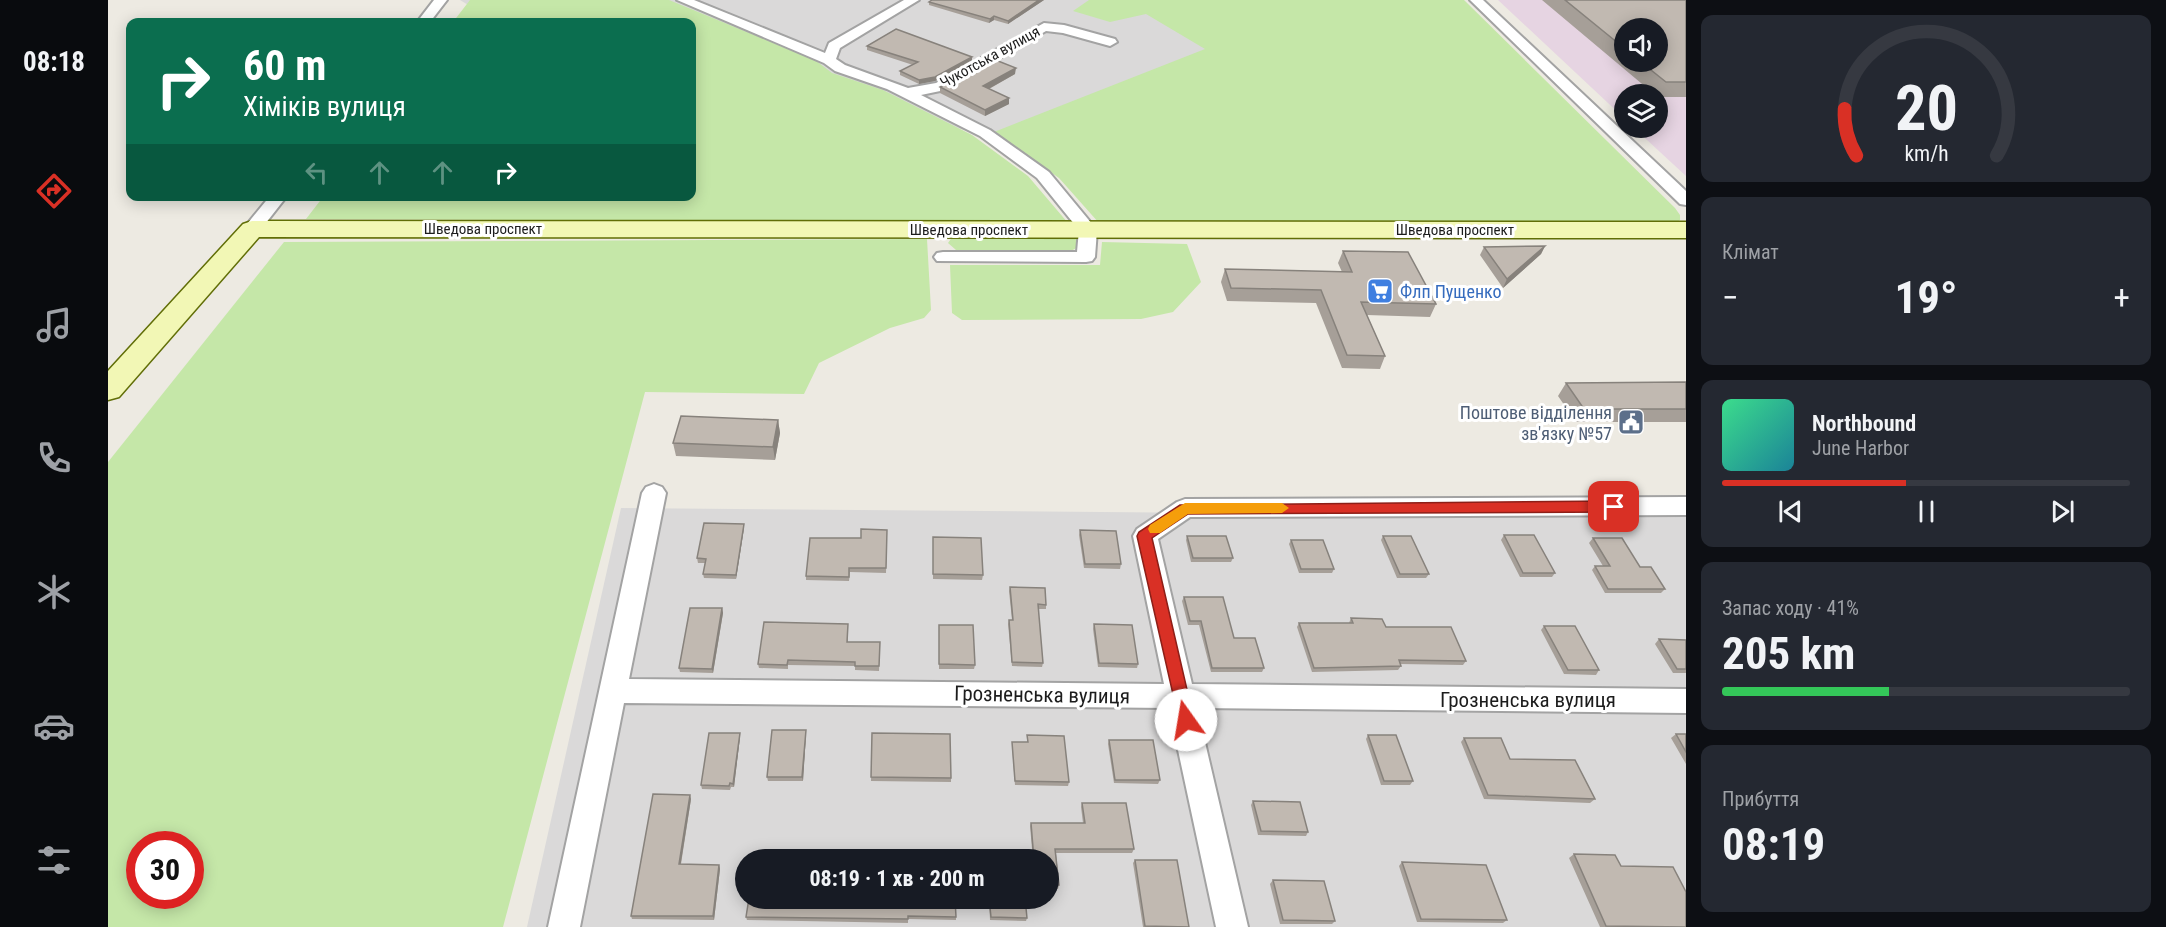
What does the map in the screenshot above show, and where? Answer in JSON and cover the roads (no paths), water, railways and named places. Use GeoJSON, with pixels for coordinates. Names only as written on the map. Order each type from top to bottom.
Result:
{"type":"FeatureCollection","features":[{"type":"Feature","properties":{"kind":"street"},"geometry":{"type":"LineString","coordinates":[[426,18],[441,0]]}},
{"type":"Feature","properties":{"kind":"street"},"geometry":{"type":"LineString","coordinates":[[683,0],[829,60],[840,68],[905,93],[985,133],[1043,175],[1088,230],[1086,257],[943,257]]}},
{"type":"Feature","properties":{"kind":"street"},"geometry":{"type":"LineString","coordinates":[[829,60],[834,46],[913,0]]}},
{"type":"Feature","properties":{"kind":"street"},"geometry":{"type":"LineString","coordinates":[[1476,0],[1686,200]]}},
{"type":"Feature","properties":{"kind":"street","name":"Чукотська вулиця"},"geometry":{"type":"LineString","coordinates":[[905,93],[940,87],[1044,27],[1064,29],[1110,42]]}},
{"type":"Feature","properties":{"kind":"street"},"geometry":{"type":"LineString","coordinates":[[108,390],[275,201]]}},
{"type":"Feature","properties":{"kind":"street","name":"Шведова проспект"},"geometry":{"type":"LineString","coordinates":[[252,229],[1686,230]]}},
{"type":"Feature","properties":{"kind":"street"},"geometry":{"type":"LineString","coordinates":[[564,927],[654,493]]}},
{"type":"Feature","properties":{"kind":"street"},"geometry":{"type":"LineString","coordinates":[[1232,927],[1145,536],[1185,508],[1686,506]]}},
{"type":"Feature","properties":{"kind":"street","name":"Грозненська вулиця"},"geometry":{"type":"LineString","coordinates":[[613,691],[1686,701]]}},
{"type":"Feature","properties":{"kind":"place","name":"Флп Пущенко"},"geometry":{"type":"Point","coordinates":[1380,291]}},
{"type":"Feature","properties":{"kind":"place","name":"Поштове відділення зв'язку №57"},"geometry":{"type":"Point","coordinates":[1631,422]}}]}
